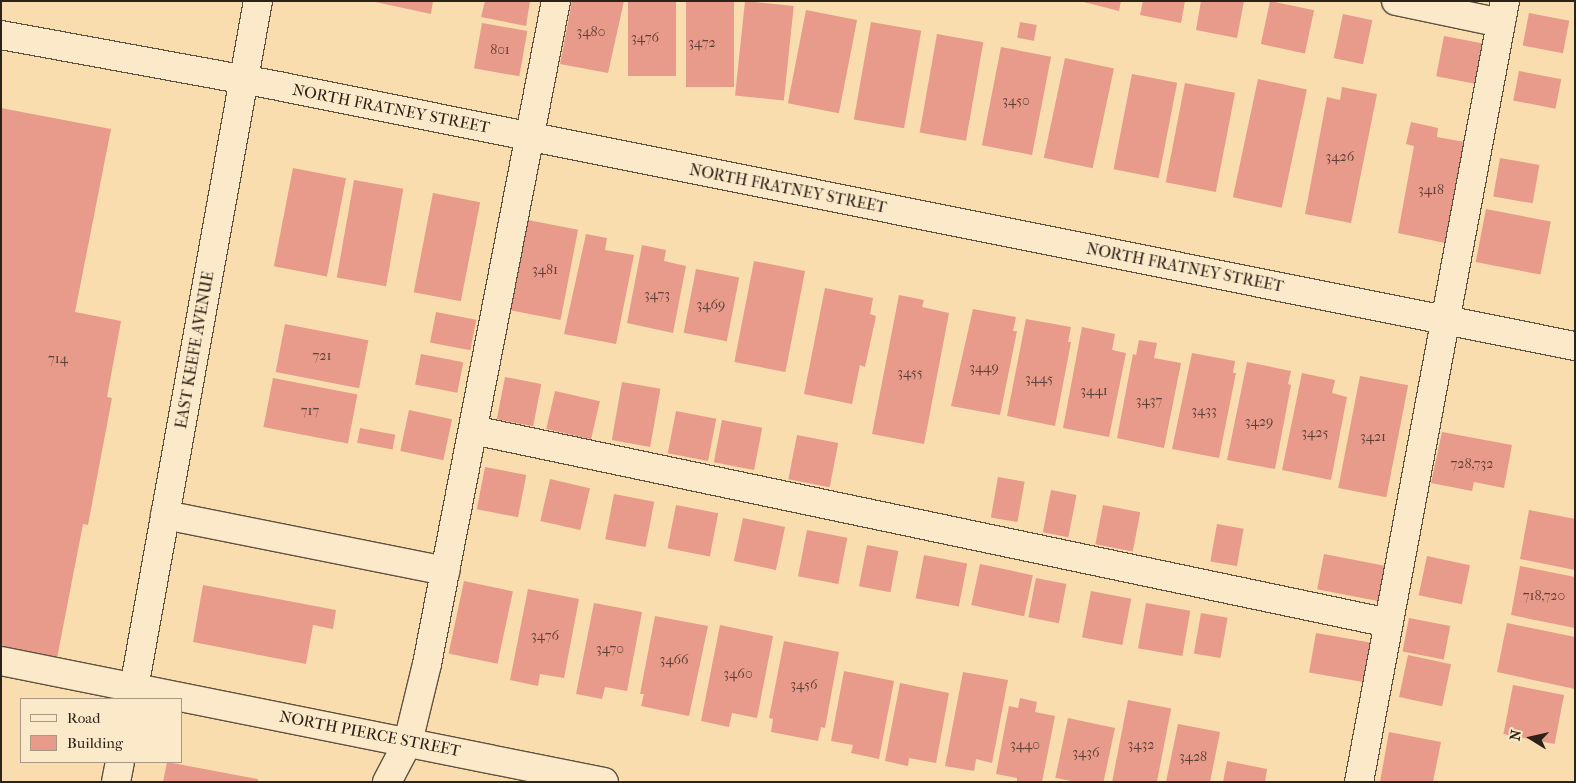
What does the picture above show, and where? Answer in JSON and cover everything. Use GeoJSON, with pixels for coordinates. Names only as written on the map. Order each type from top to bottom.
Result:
{"type":"FeatureCollection","features":[{"type":"Feature","properties":{"kind":"street","name":"EAST KEEFE AVENUE"},"geometry":{"type":"LineString","coordinates":[[133,693],[242,79],[258,1]]}},
{"type":"Feature","properties":{"kind":"street"},"geometry":{"type":"LineString","coordinates":[[387,782],[408,742],[445,571],[556,1]]}},
{"type":"Feature","properties":{"kind":"street"},"geometry":{"type":"LineString","coordinates":[[1359,782],[1503,12],[1396,1]]}},
{"type":"Feature","properties":{"kind":"street","name":"NORTH FRATNEY STREET"},"geometry":{"type":"LineString","coordinates":[[1,35],[242,79],[1575,346]]}},
{"type":"Feature","properties":{"kind":"street"},"geometry":{"type":"LineString","coordinates":[[473,430],[1389,623]]}},
{"type":"Feature","properties":{"kind":"street"},"geometry":{"type":"LineString","coordinates":[[165,515],[445,571]]}},
{"type":"Feature","properties":{"kind":"street","name":"NORTH PIERCE STREET"},"geometry":{"type":"LineString","coordinates":[[1,661],[161,698]]}},
{"type":"Feature","properties":{"kind":"street","name":"NORTH PIERCE STREET"},"geometry":{"type":"LineString","coordinates":[[182,702],[408,742],[604,782]]}},
{"type":"Feature","properties":{"kind":"street"},"geometry":{"type":"LineString","coordinates":[[116,782],[120,763]]}},
{"type":"Feature","properties":{"kind":"building"},"geometry":{"type":"Polygon","coordinates":[[[371,1],[433,1],[431,14],[371,1]]]}},
{"type":"Feature","properties":{"kind":"building"},"geometry":{"type":"Polygon","coordinates":[[[485,1],[530,1],[526,26],[481,17],[485,1]]]}},
{"type":"Feature","properties":{"kind":"building"},"geometry":{"type":"Polygon","coordinates":[[[572,1],[624,1],[608,73],[560,64],[572,1]]]}},
{"type":"Feature","properties":{"kind":"building"},"geometry":{"type":"Polygon","coordinates":[[[628,1],[676,1],[676,76],[628,76],[628,1]]]}},
{"type":"Feature","properties":{"kind":"building"},"geometry":{"type":"Polygon","coordinates":[[[686,1],[734,1],[734,87],[686,87],[686,1]]]}},
{"type":"Feature","properties":{"kind":"building"},"geometry":{"type":"Polygon","coordinates":[[[745,1],[794,6],[784,101],[735,95],[745,1]]]}},
{"type":"Feature","properties":{"kind":"building"},"geometry":{"type":"Polygon","coordinates":[[[1080,1],[1121,1],[1119,11],[1080,1]]]}},
{"type":"Feature","properties":{"kind":"building"},"geometry":{"type":"Polygon","coordinates":[[[1143,1],[1185,1],[1181,23],[1140,15],[1143,1]]]}},
{"type":"Feature","properties":{"kind":"building"},"geometry":{"type":"Polygon","coordinates":[[[1201,1],[1244,1],[1237,38],[1196,30],[1201,1]]]}},
{"type":"Feature","properties":{"kind":"building"},"geometry":{"type":"Polygon","coordinates":[[[1270,1],[1314,10],[1305,53],[1261,44],[1270,1]]]}},
{"type":"Feature","properties":{"kind":"building"},"geometry":{"type":"Polygon","coordinates":[[[806,10],[857,20],[839,113],[788,103],[806,10]]]}},
{"type":"Feature","properties":{"kind":"building"},"geometry":{"type":"Polygon","coordinates":[[[1529,13],[1569,21],[1563,53],[1523,45],[1529,13]]]}},
{"type":"Feature","properties":{"kind":"building"},"geometry":{"type":"Polygon","coordinates":[[[1343,14],[1372,20],[1363,64],[1334,58],[1343,14]]]}},
{"type":"Feature","properties":{"kind":"building"},"geometry":{"type":"Polygon","coordinates":[[[871,22],[921,31],[904,128],[854,119],[871,22]]]}},
{"type":"Feature","properties":{"kind":"building"},"geometry":{"type":"Polygon","coordinates":[[[1020,22],[1037,25],[1034,41],[1017,38],[1020,22]]]}},
{"type":"Feature","properties":{"kind":"building"},"geometry":{"type":"Polygon","coordinates":[[[482,23],[527,31],[519,76],[474,68],[482,23]]]}},
{"type":"Feature","properties":{"kind":"building"},"geometry":{"type":"Polygon","coordinates":[[[937,34],[983,42],[966,141],[920,132],[937,34]]]}},
{"type":"Feature","properties":{"kind":"building"},"geometry":{"type":"Polygon","coordinates":[[[1444,36],[1484,44],[1476,84],[1436,76],[1444,36]]]}},
{"type":"Feature","properties":{"kind":"building"},"geometry":{"type":"Polygon","coordinates":[[[1001,47],[1051,57],[1032,155],[982,145],[1001,47]]]}},
{"type":"Feature","properties":{"kind":"building"},"geometry":{"type":"Polygon","coordinates":[[[1065,58],[1114,68],[1093,168],[1044,158],[1065,58]]]}},
{"type":"Feature","properties":{"kind":"building"},"geometry":{"type":"Polygon","coordinates":[[[1519,71],[1561,79],[1555,109],[1513,100],[1519,71]]]}},
{"type":"Feature","properties":{"kind":"building"},"geometry":{"type":"Polygon","coordinates":[[[1132,74],[1177,83],[1159,178],[1113,169],[1132,74]]]}},
{"type":"Feature","properties":{"kind":"building"},"geometry":{"type":"Polygon","coordinates":[[[1258,79],[1307,89],[1282,208],[1233,197],[1258,79]]]}},
{"type":"Feature","properties":{"kind":"building"},"geometry":{"type":"Polygon","coordinates":[[[1185,83],[1235,93],[1216,192],[1166,182],[1185,83]]]}},
{"type":"Feature","properties":{"kind":"building"},"geometry":{"type":"Polygon","coordinates":[[[1342,87],[1377,94],[1351,223],[1305,214],[1327,97],[1340,100],[1342,87]]]}},
{"type":"Feature","properties":{"kind":"building"},"geometry":{"type":"Polygon","coordinates":[[[1,108],[111,129],[75,312],[121,321],[107,397],[112,398],[88,525],[83,524],[57,658],[1,647],[1,108]]]}},
{"type":"Feature","properties":{"kind":"building"},"geometry":{"type":"Polygon","coordinates":[[[1411,122],[1438,128],[1437,137],[1465,142],[1445,243],[1398,233],[1414,146],[1406,144],[1411,122]]]}},
{"type":"Feature","properties":{"kind":"building"},"geometry":{"type":"Polygon","coordinates":[[[1500,158],[1539,165],[1533,203],[1493,196],[1500,158]]]}},
{"type":"Feature","properties":{"kind":"building"},"geometry":{"type":"Polygon","coordinates":[[[293,168],[346,178],[327,276],[274,266],[293,168]]]}},
{"type":"Feature","properties":{"kind":"building"},"geometry":{"type":"Polygon","coordinates":[[[354,180],[403,189],[386,286],[337,277],[354,180]]]}},
{"type":"Feature","properties":{"kind":"building"},"geometry":{"type":"Polygon","coordinates":[[[433,193],[480,202],[461,301],[414,292],[433,193]]]}},
{"type":"Feature","properties":{"kind":"building"},"geometry":{"type":"Polygon","coordinates":[[[1486,209],[1551,222],[1540,275],[1476,262],[1486,209]]]}},
{"type":"Feature","properties":{"kind":"building"},"geometry":{"type":"Polygon","coordinates":[[[528,220],[578,230],[561,320],[510,310],[528,220]]]}},
{"type":"Feature","properties":{"kind":"building"},"geometry":{"type":"Polygon","coordinates":[[[586,234],[607,238],[605,250],[634,255],[616,344],[564,334],[586,234]]]}},
{"type":"Feature","properties":{"kind":"building"},"geometry":{"type":"Polygon","coordinates":[[[642,245],[666,250],[664,261],[686,266],[673,333],[627,323],[642,245]]]}},
{"type":"Feature","properties":{"kind":"building"},"geometry":{"type":"Polygon","coordinates":[[[754,261],[805,271],[785,372],[734,362],[754,261]]]}},
{"type":"Feature","properties":{"kind":"building"},"geometry":{"type":"Polygon","coordinates":[[[696,269],[739,277],[727,341],[684,333],[696,269]]]}},
{"type":"Feature","properties":{"kind":"building"},"geometry":{"type":"Polygon","coordinates":[[[825,288],[873,298],[870,314],[876,316],[865,367],[860,365],[852,404],[804,394],[825,288]]]}},
{"type":"Feature","properties":{"kind":"building"},"geometry":{"type":"Polygon","coordinates":[[[899,295],[924,300],[922,307],[949,313],[924,444],[872,434],[899,295]]]}},
{"type":"Feature","properties":{"kind":"building"},"geometry":{"type":"Polygon","coordinates":[[[973,309],[1016,317],[1013,331],[1017,331],[1000,415],[951,406],[973,309]]]}},
{"type":"Feature","properties":{"kind":"building"},"geometry":{"type":"Polygon","coordinates":[[[436,312],[476,320],[470,350],[430,342],[436,312]]]}},
{"type":"Feature","properties":{"kind":"building"},"geometry":{"type":"Polygon","coordinates":[[[1026,319],[1071,327],[1068,342],[1071,342],[1055,426],[1007,416],[1026,319]]]}},
{"type":"Feature","properties":{"kind":"building"},"geometry":{"type":"Polygon","coordinates":[[[285,324],[368,340],[359,388],[276,372],[285,324]]]}},
{"type":"Feature","properties":{"kind":"building"},"geometry":{"type":"Polygon","coordinates":[[[1082,327],[1115,334],[1112,350],[1126,353],[1109,437],[1063,428],[1082,327]]]}},
{"type":"Feature","properties":{"kind":"building"},"geometry":{"type":"Polygon","coordinates":[[[1139,340],[1157,343],[1154,358],[1181,363],[1164,448],[1117,438],[1133,354],[1136,355],[1139,340]]]}},
{"type":"Feature","properties":{"kind":"building"},"geometry":{"type":"Polygon","coordinates":[[[1192,353],[1235,361],[1233,373],[1236,373],[1219,458],[1172,449],[1192,353]]]}},
{"type":"Feature","properties":{"kind":"building"},"geometry":{"type":"Polygon","coordinates":[[[421,354],[463,362],[457,393],[415,384],[421,354]]]}},
{"type":"Feature","properties":{"kind":"building"},"geometry":{"type":"Polygon","coordinates":[[[1247,362],[1291,371],[1288,384],[1291,385],[1275,469],[1227,460],[1247,362]]]}},
{"type":"Feature","properties":{"kind":"building"},"geometry":{"type":"Polygon","coordinates":[[[1302,373],[1335,380],[1332,393],[1347,397],[1331,480],[1282,470],[1302,373]]]}},
{"type":"Feature","properties":{"kind":"building"},"geometry":{"type":"Polygon","coordinates":[[[1360,376],[1408,385],[1386,497],[1338,488],[1360,376]]]}},
{"type":"Feature","properties":{"kind":"building"},"geometry":{"type":"Polygon","coordinates":[[[505,377],[541,384],[533,426],[497,419],[505,377]]]}},
{"type":"Feature","properties":{"kind":"building"},"geometry":{"type":"Polygon","coordinates":[[[273,378],[357,394],[348,443],[263,427],[273,378]]]}},
{"type":"Feature","properties":{"kind":"building"},"geometry":{"type":"Polygon","coordinates":[[[622,382],[660,389],[650,447],[612,440],[622,382]]]}},
{"type":"Feature","properties":{"kind":"building"},"geometry":{"type":"Polygon","coordinates":[[[555,391],[600,401],[591,439],[546,429],[555,391]]]}},
{"type":"Feature","properties":{"kind":"building"},"geometry":{"type":"Polygon","coordinates":[[[409,410],[452,419],[443,460],[400,451],[409,410]]]}},
{"type":"Feature","properties":{"kind":"building"},"geometry":{"type":"Polygon","coordinates":[[[676,411],[716,419],[708,461],[668,453],[676,411]]]}},
{"type":"Feature","properties":{"kind":"building"},"geometry":{"type":"Polygon","coordinates":[[[722,420],[762,428],[754,470],[714,462],[722,420]]]}},
{"type":"Feature","properties":{"kind":"building"},"geometry":{"type":"Polygon","coordinates":[[[360,428],[395,435],[392,450],[357,443],[360,428]]]}},
{"type":"Feature","properties":{"kind":"building"},"geometry":{"type":"Polygon","coordinates":[[[1442,432],[1512,445],[1504,488],[1474,482],[1472,491],[1431,483],[1442,432]]]}},
{"type":"Feature","properties":{"kind":"building"},"geometry":{"type":"Polygon","coordinates":[[[797,435],[838,443],[830,487],[788,479],[797,435]]]}},
{"type":"Feature","properties":{"kind":"building"},"geometry":{"type":"Polygon","coordinates":[[[485,467],[526,475],[518,517],[477,509],[485,467]]]}},
{"type":"Feature","properties":{"kind":"building"},"geometry":{"type":"Polygon","coordinates":[[[998,477],[1025,482],[1017,522],[991,517],[998,477]]]}},
{"type":"Feature","properties":{"kind":"building"},"geometry":{"type":"Polygon","coordinates":[[[550,479],[590,488],[580,530],[540,521],[550,479]]]}},
{"type":"Feature","properties":{"kind":"building"},"geometry":{"type":"Polygon","coordinates":[[[1051,490],[1077,495],[1068,537],[1043,532],[1051,490]]]}},
{"type":"Feature","properties":{"kind":"building"},"geometry":{"type":"Polygon","coordinates":[[[614,494],[654,502],[645,547],[605,539],[614,494]]]}},
{"type":"Feature","properties":{"kind":"building"},"geometry":{"type":"Polygon","coordinates":[[[676,505],[718,513],[710,556],[668,548],[676,505]]]}},
{"type":"Feature","properties":{"kind":"building"},"geometry":{"type":"Polygon","coordinates":[[[1103,505],[1140,512],[1133,552],[1095,544],[1103,505]]]}},
{"type":"Feature","properties":{"kind":"building"},"geometry":{"type":"Polygon","coordinates":[[[1529,510],[1575,519],[1575,570],[1520,559],[1529,510]]]}},
{"type":"Feature","properties":{"kind":"building"},"geometry":{"type":"Polygon","coordinates":[[[743,518],[785,527],[776,570],[734,561],[743,518]]]}},
{"type":"Feature","properties":{"kind":"building"},"geometry":{"type":"Polygon","coordinates":[[[1217,524],[1244,529],[1237,566],[1210,561],[1217,524]]]}},
{"type":"Feature","properties":{"kind":"building"},"geometry":{"type":"Polygon","coordinates":[[[807,530],[847,538],[838,584],[798,576],[807,530]]]}},
{"type":"Feature","properties":{"kind":"building"},"geometry":{"type":"Polygon","coordinates":[[[867,545],[898,551],[890,592],[859,586],[867,545]]]}},
{"type":"Feature","properties":{"kind":"building"},"geometry":{"type":"Polygon","coordinates":[[[1324,554],[1386,566],[1379,601],[1317,589],[1324,554]]]}},
{"type":"Feature","properties":{"kind":"building"},"geometry":{"type":"Polygon","coordinates":[[[924,555],[967,563],[959,607],[916,598],[924,555]]]}},
{"type":"Feature","properties":{"kind":"building"},"geometry":{"type":"Polygon","coordinates":[[[1427,556],[1470,565],[1462,604],[1419,595],[1427,556]]]}},
{"type":"Feature","properties":{"kind":"building"},"geometry":{"type":"Polygon","coordinates":[[[980,564],[1033,575],[1024,616],[971,605],[980,564]]]}},
{"type":"Feature","properties":{"kind":"building"},"geometry":{"type":"Polygon","coordinates":[[[1520,566],[1575,577],[1575,628],[1511,615],[1520,566]]]}},
{"type":"Feature","properties":{"kind":"building"},"geometry":{"type":"Polygon","coordinates":[[[1036,578],[1066,584],[1059,623],[1028,617],[1036,578]]]}},
{"type":"Feature","properties":{"kind":"building"},"geometry":{"type":"Polygon","coordinates":[[[464,581],[513,591],[498,664],[449,653],[464,581]]]}},
{"type":"Feature","properties":{"kind":"building"},"geometry":{"type":"Polygon","coordinates":[[[203,585],[336,610],[333,629],[313,625],[306,664],[193,642],[203,585]]]}},
{"type":"Feature","properties":{"kind":"building"},"geometry":{"type":"Polygon","coordinates":[[[528,589],[579,599],[564,678],[540,674],[538,686],[510,680],[528,589]]]}},
{"type":"Feature","properties":{"kind":"building"},"geometry":{"type":"Polygon","coordinates":[[[1091,591],[1131,599],[1122,645],[1082,637],[1091,591]]]}},
{"type":"Feature","properties":{"kind":"building"},"geometry":{"type":"Polygon","coordinates":[[[594,603],[642,612],[627,691],[605,687],[602,699],[576,694],[594,603]]]}},
{"type":"Feature","properties":{"kind":"building"},"geometry":{"type":"Polygon","coordinates":[[[1146,603],[1190,611],[1182,656],[1138,648],[1146,603]]]}},
{"type":"Feature","properties":{"kind":"building"},"geometry":{"type":"Polygon","coordinates":[[[1201,613],[1228,618],[1220,658],[1194,653],[1201,613]]]}},
{"type":"Feature","properties":{"kind":"building"},"geometry":{"type":"Polygon","coordinates":[[[655,616],[708,626],[689,716],[641,706],[644,694],[640,694],[655,616]]]}},
{"type":"Feature","properties":{"kind":"building"},"geometry":{"type":"Polygon","coordinates":[[[1409,618],[1450,626],[1444,659],[1403,651],[1409,618]]]}},
{"type":"Feature","properties":{"kind":"building"},"geometry":{"type":"Polygon","coordinates":[[[1507,623],[1575,637],[1575,689],[1497,672],[1507,623]]]}},
{"type":"Feature","properties":{"kind":"building"},"geometry":{"type":"Polygon","coordinates":[[[720,625],[773,636],[757,718],[732,713],[729,727],[701,721],[720,625]]]}},
{"type":"Feature","properties":{"kind":"building"},"geometry":{"type":"Polygon","coordinates":[[[1316,633],[1370,643],[1363,682],[1309,672],[1316,633]]]}},
{"type":"Feature","properties":{"kind":"building"},"geometry":{"type":"Polygon","coordinates":[[[784,641],[839,652],[825,728],[821,727],[818,741],[771,732],[773,719],[769,718],[784,641]]]}},
{"type":"Feature","properties":{"kind":"building"},"geometry":{"type":"Polygon","coordinates":[[[1408,655],[1451,664],[1442,706],[1399,697],[1408,655]]]}},
{"type":"Feature","properties":{"kind":"building"},"geometry":{"type":"Polygon","coordinates":[[[844,671],[894,681],[879,759],[851,753],[853,745],[831,741],[844,671]]]}},
{"type":"Feature","properties":{"kind":"building"},"geometry":{"type":"Polygon","coordinates":[[[963,672],[1008,680],[992,763],[976,759],[974,771],[945,766],[963,672]]]}},
{"type":"Feature","properties":{"kind":"building"},"geometry":{"type":"Polygon","coordinates":[[[900,683],[949,693],[936,763],[909,758],[908,766],[885,761],[900,683]]]}},
{"type":"Feature","properties":{"kind":"building"},"geometry":{"type":"Polygon","coordinates":[[[1513,685],[1564,695],[1555,744],[1503,734],[1513,685]]]}},
{"type":"Feature","properties":{"kind":"building"},"geometry":{"type":"Polygon","coordinates":[[[1020,698],[1037,702],[1035,712],[1055,716],[1042,782],[1017,782],[1017,778],[996,774],[1009,706],[1018,708],[1020,698]]]}},
{"type":"Feature","properties":{"kind":"building"},"geometry":{"type":"Polygon","coordinates":[[[1128,700],[1171,708],[1157,782],[1112,782],[1128,700]]]}},
{"type":"Feature","properties":{"kind":"building"},"geometry":{"type":"Polygon","coordinates":[[[1068,718],[1115,728],[1103,782],[1076,782],[1055,778],[1068,718]]]}},
{"type":"Feature","properties":{"kind":"building"},"geometry":{"type":"Polygon","coordinates":[[[1178,724],[1220,732],[1210,782],[1166,782],[1178,724]]]}},
{"type":"Feature","properties":{"kind":"building"},"geometry":{"type":"Polygon","coordinates":[[[1389,732],[1441,742],[1433,782],[1380,782],[1389,732]]]}},
{"type":"Feature","properties":{"kind":"building"},"geometry":{"type":"Polygon","coordinates":[[[1227,761],[1267,769],[1265,782],[1223,782],[1227,761]]]}},
{"type":"Feature","properties":{"kind":"building"},"geometry":{"type":"Polygon","coordinates":[[[167,763],[258,779],[258,782],[163,782],[167,763]]]}}]}
